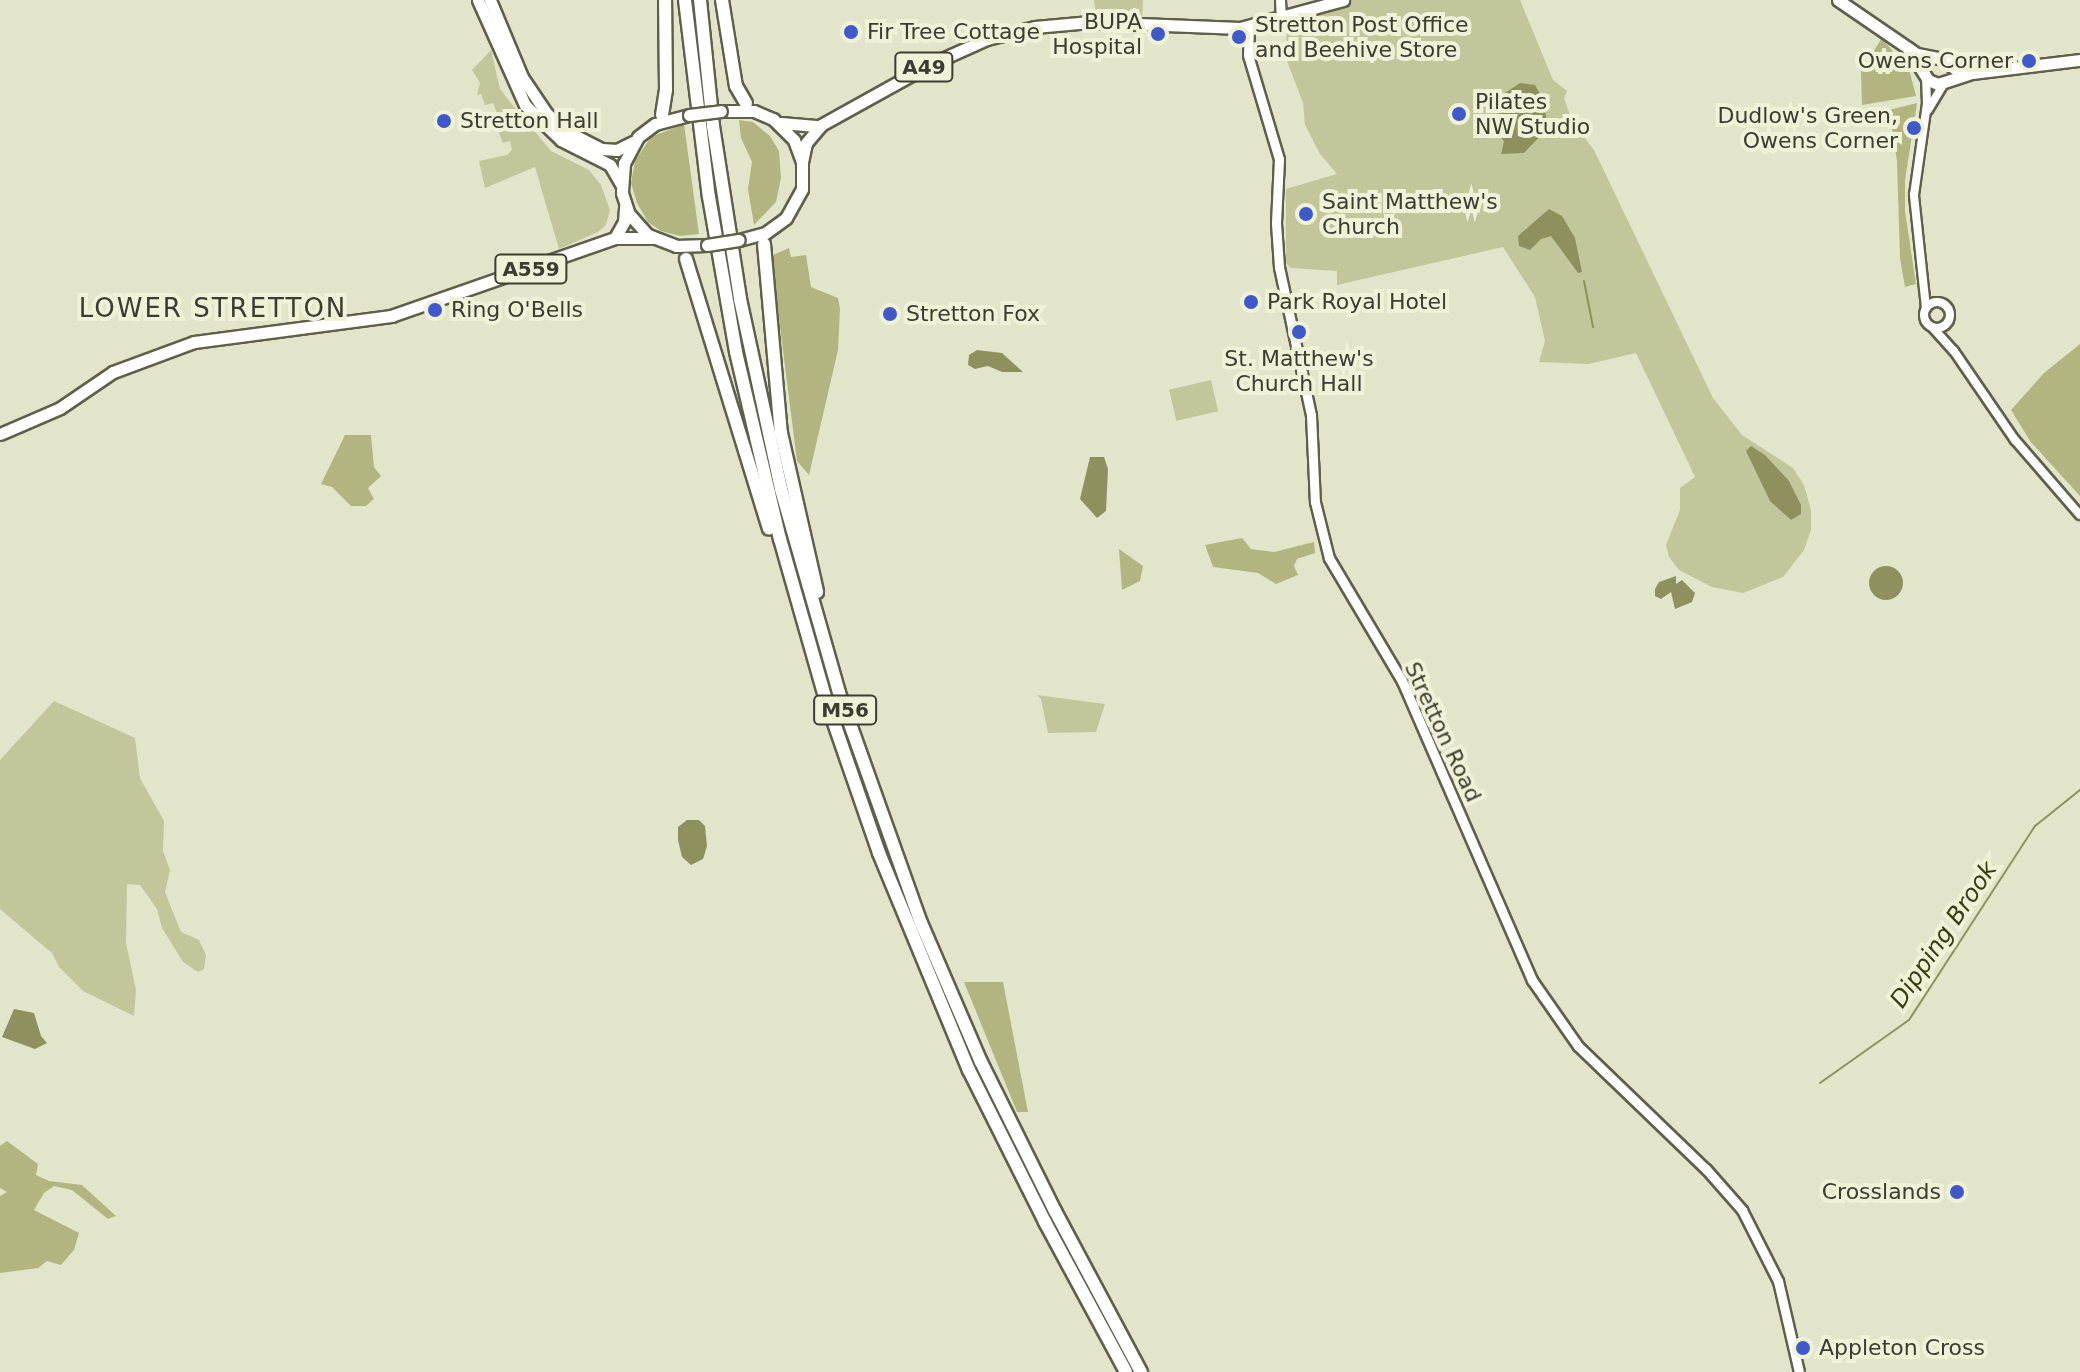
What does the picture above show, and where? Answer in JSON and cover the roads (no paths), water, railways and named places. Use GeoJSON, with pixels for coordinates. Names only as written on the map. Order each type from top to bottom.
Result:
{"type":"FeatureCollection","features":[{"type":"Feature","properties":{"kind":"highway"},"geometry":{"type":"LineString","coordinates":[[658,120],[666,90],[665,0]]}},
{"type":"Feature","properties":{"kind":"highway","name":"M56"},"geometry":{"type":"LineString","coordinates":[[685,0],[699,126],[727,306],[758,451],[800,611],[879,853],[938,998],[1014,1161],[1126,1372]]}},
{"type":"Feature","properties":{"kind":"highway","name":"M56"},"geometry":{"type":"LineString","coordinates":[[700,0],[713,126],[740,299],[781,489],[825,650],[891,844],[959,1013],[1023,1149],[1141,1372]]}},
{"type":"Feature","properties":{"kind":"highway"},"geometry":{"type":"LineString","coordinates":[[722,0],[736,86],[750,107]]}},
{"type":"Feature","properties":{"kind":"highway","name":"M56"},"geometry":{"type":"LineString","coordinates":[[764,244],[781,433],[819,599],[825,650]]}},
{"type":"Feature","properties":{"kind":"highway","name":"M56"},"geometry":{"type":"LineString","coordinates":[[686,259],[747,463],[784,575],[800,611]]}},
{"type":"Feature","properties":{"kind":"main road"},"geometry":{"type":"LineString","coordinates":[[478,0],[525,105],[561,140],[610,165],[621,184]]}},
{"type":"Feature","properties":{"kind":"main road"},"geometry":{"type":"LineString","coordinates":[[490,0],[522,77],[547,114],[570,133],[602,149],[617,150],[634,141],[658,120],[750,107],[780,123],[799,127],[821,125]]}},
{"type":"Feature","properties":{"kind":"main road"},"geometry":{"type":"LineString","coordinates":[[1280,0],[1281,20]]}},
{"type":"Feature","properties":{"kind":"main road","name":"A49"},"geometry":{"type":"LineString","coordinates":[[821,125],[931,64],[1010,32],[1090,22],[1203,29],[1249,27],[1343,0]]}},
{"type":"Feature","properties":{"kind":"main road"},"geometry":{"type":"LineString","coordinates":[[1838,0],[1908,48],[1972,73]]}},
{"type":"Feature","properties":{"kind":"main road","name":"Stretton Road"},"geometry":{"type":"LineString","coordinates":[[1249,27],[1248,55],[1279,159],[1276,223],[1279,267],[1311,415],[1315,502],[1329,558],[1418,715],[1532,980],[1585,1053],[1706,1169],[1742,1210],[1778,1281],[1799,1372]]}},
{"type":"Feature","properties":{"kind":"main road"},"geometry":{"type":"LineString","coordinates":[[1908,48],[1925,76],[1934,84],[1972,73],[2080,60]]}},
{"type":"Feature","properties":{"kind":"main road"},"geometry":{"type":"LineString","coordinates":[[1925,76],[1926,64],[1934,58]]}},
{"type":"Feature","properties":{"kind":"main road"},"geometry":{"type":"LineString","coordinates":[[1945,82],[1950,72],[1949,65]]}},
{"type":"Feature","properties":{"kind":"main road"},"geometry":{"type":"LineString","coordinates":[[780,123],[794,140],[802,162]]}},
{"type":"Feature","properties":{"kind":"main road"},"geometry":{"type":"LineString","coordinates":[[764,244],[799,197],[806,143],[821,125]]}},
{"type":"Feature","properties":{"kind":"main road"},"geometry":{"type":"LineString","coordinates":[[615,238],[624,222],[621,184],[624,163],[634,141]]}},
{"type":"Feature","properties":{"kind":"main road"},"geometry":{"type":"LineString","coordinates":[[625,206],[638,227],[654,238],[676,246],[739,240],[774,228]]}},
{"type":"Feature","properties":{"kind":"main road","name":"A559"},"geometry":{"type":"LineString","coordinates":[[0,434],[60,408],[113,372],[194,342],[397,314],[615,238],[654,238]]}},
{"type":"Feature","properties":{"kind":"main road"},"geometry":{"type":"LineString","coordinates":[[676,246],[686,259]]}},
{"type":"Feature","properties":{"kind":"street"},"geometry":{"type":"LineString","coordinates":[[1925,76],[1926,114],[1914,195],[1924,276],[1925,320],[1954,351],[2015,440],[2080,515]]}},
{"type":"Feature","properties":{"kind":"street"},"geometry":{"type":"LineString","coordinates":[[1926,114],[1945,82]]}},
{"type":"Feature","properties":{"kind":"street"},"geometry":{"type":"LineString","coordinates":[[1924,276],[1950,310],[1954,351]]}},
{"type":"Feature","properties":{"kind":"street"},"geometry":{"type":"LineString","coordinates":[[1926,308],[1932,302],[1944,303]]}},
{"type":"Feature","properties":{"kind":"street"},"geometry":{"type":"LineString","coordinates":[[1933,328],[1943,327],[1950,319]]}},
{"type":"Feature","properties":{"kind":"waterway"},"geometry":{"type":"LineString","coordinates":[[1584,281],[1593,327]]}},
{"type":"Feature","properties":{"kind":"waterway","name":"Dipping Brook"},"geometry":{"type":"LineString","coordinates":[[1820,1083],[1909,1020],[2035,826],[2080,790]]}},
{"type":"Feature","properties":{"kind":"place","name":"Fir Tree Cottage"},"geometry":{"type":"Point","coordinates":[851,32]}},
{"type":"Feature","properties":{"kind":"place","name":"BUPA Hospital"},"geometry":{"type":"Point","coordinates":[1158,34]}},
{"type":"Feature","properties":{"kind":"place","name":"Stretton Post Office and Beehive Store"},"geometry":{"type":"Point","coordinates":[1239,37]}},
{"type":"Feature","properties":{"kind":"place","name":"Owens Corner"},"geometry":{"type":"Point","coordinates":[2029,61]}},
{"type":"Feature","properties":{"kind":"place","name":"Pilates NW Studio"},"geometry":{"type":"Point","coordinates":[1459,114]}},
{"type":"Feature","properties":{"kind":"place","name":"Stretton Hall"},"geometry":{"type":"Point","coordinates":[444,121]}},
{"type":"Feature","properties":{"kind":"place","name":"Dudlow's Green, Owens Corner"},"geometry":{"type":"Point","coordinates":[1914,128]}},
{"type":"Feature","properties":{"kind":"place","name":"Saint Matthew's Church"},"geometry":{"type":"Point","coordinates":[1306,214]}},
{"type":"Feature","properties":{"kind":"place","name":"Park Royal Hotel"},"geometry":{"type":"Point","coordinates":[1251,302]}},
{"type":"Feature","properties":{"kind":"place","name":"Ring O'Bells"},"geometry":{"type":"Point","coordinates":[435,310]}},
{"type":"Feature","properties":{"kind":"place","name":"Stretton Fox"},"geometry":{"type":"Point","coordinates":[890,314]}},
{"type":"Feature","properties":{"kind":"place","name":"St. Matthew's Church Hall"},"geometry":{"type":"Point","coordinates":[1299,332]}},
{"type":"Feature","properties":{"kind":"place","name":"Crosslands"},"geometry":{"type":"Point","coordinates":[1957,1192]}},
{"type":"Feature","properties":{"kind":"place","name":"Appleton Cross"},"geometry":{"type":"Point","coordinates":[1803,1348]}},
{"type":"Feature","properties":{"kind":"district","name":"LOWER STRETTON"},"geometry":{"type":"Point","coordinates":[213,309]}}]}
